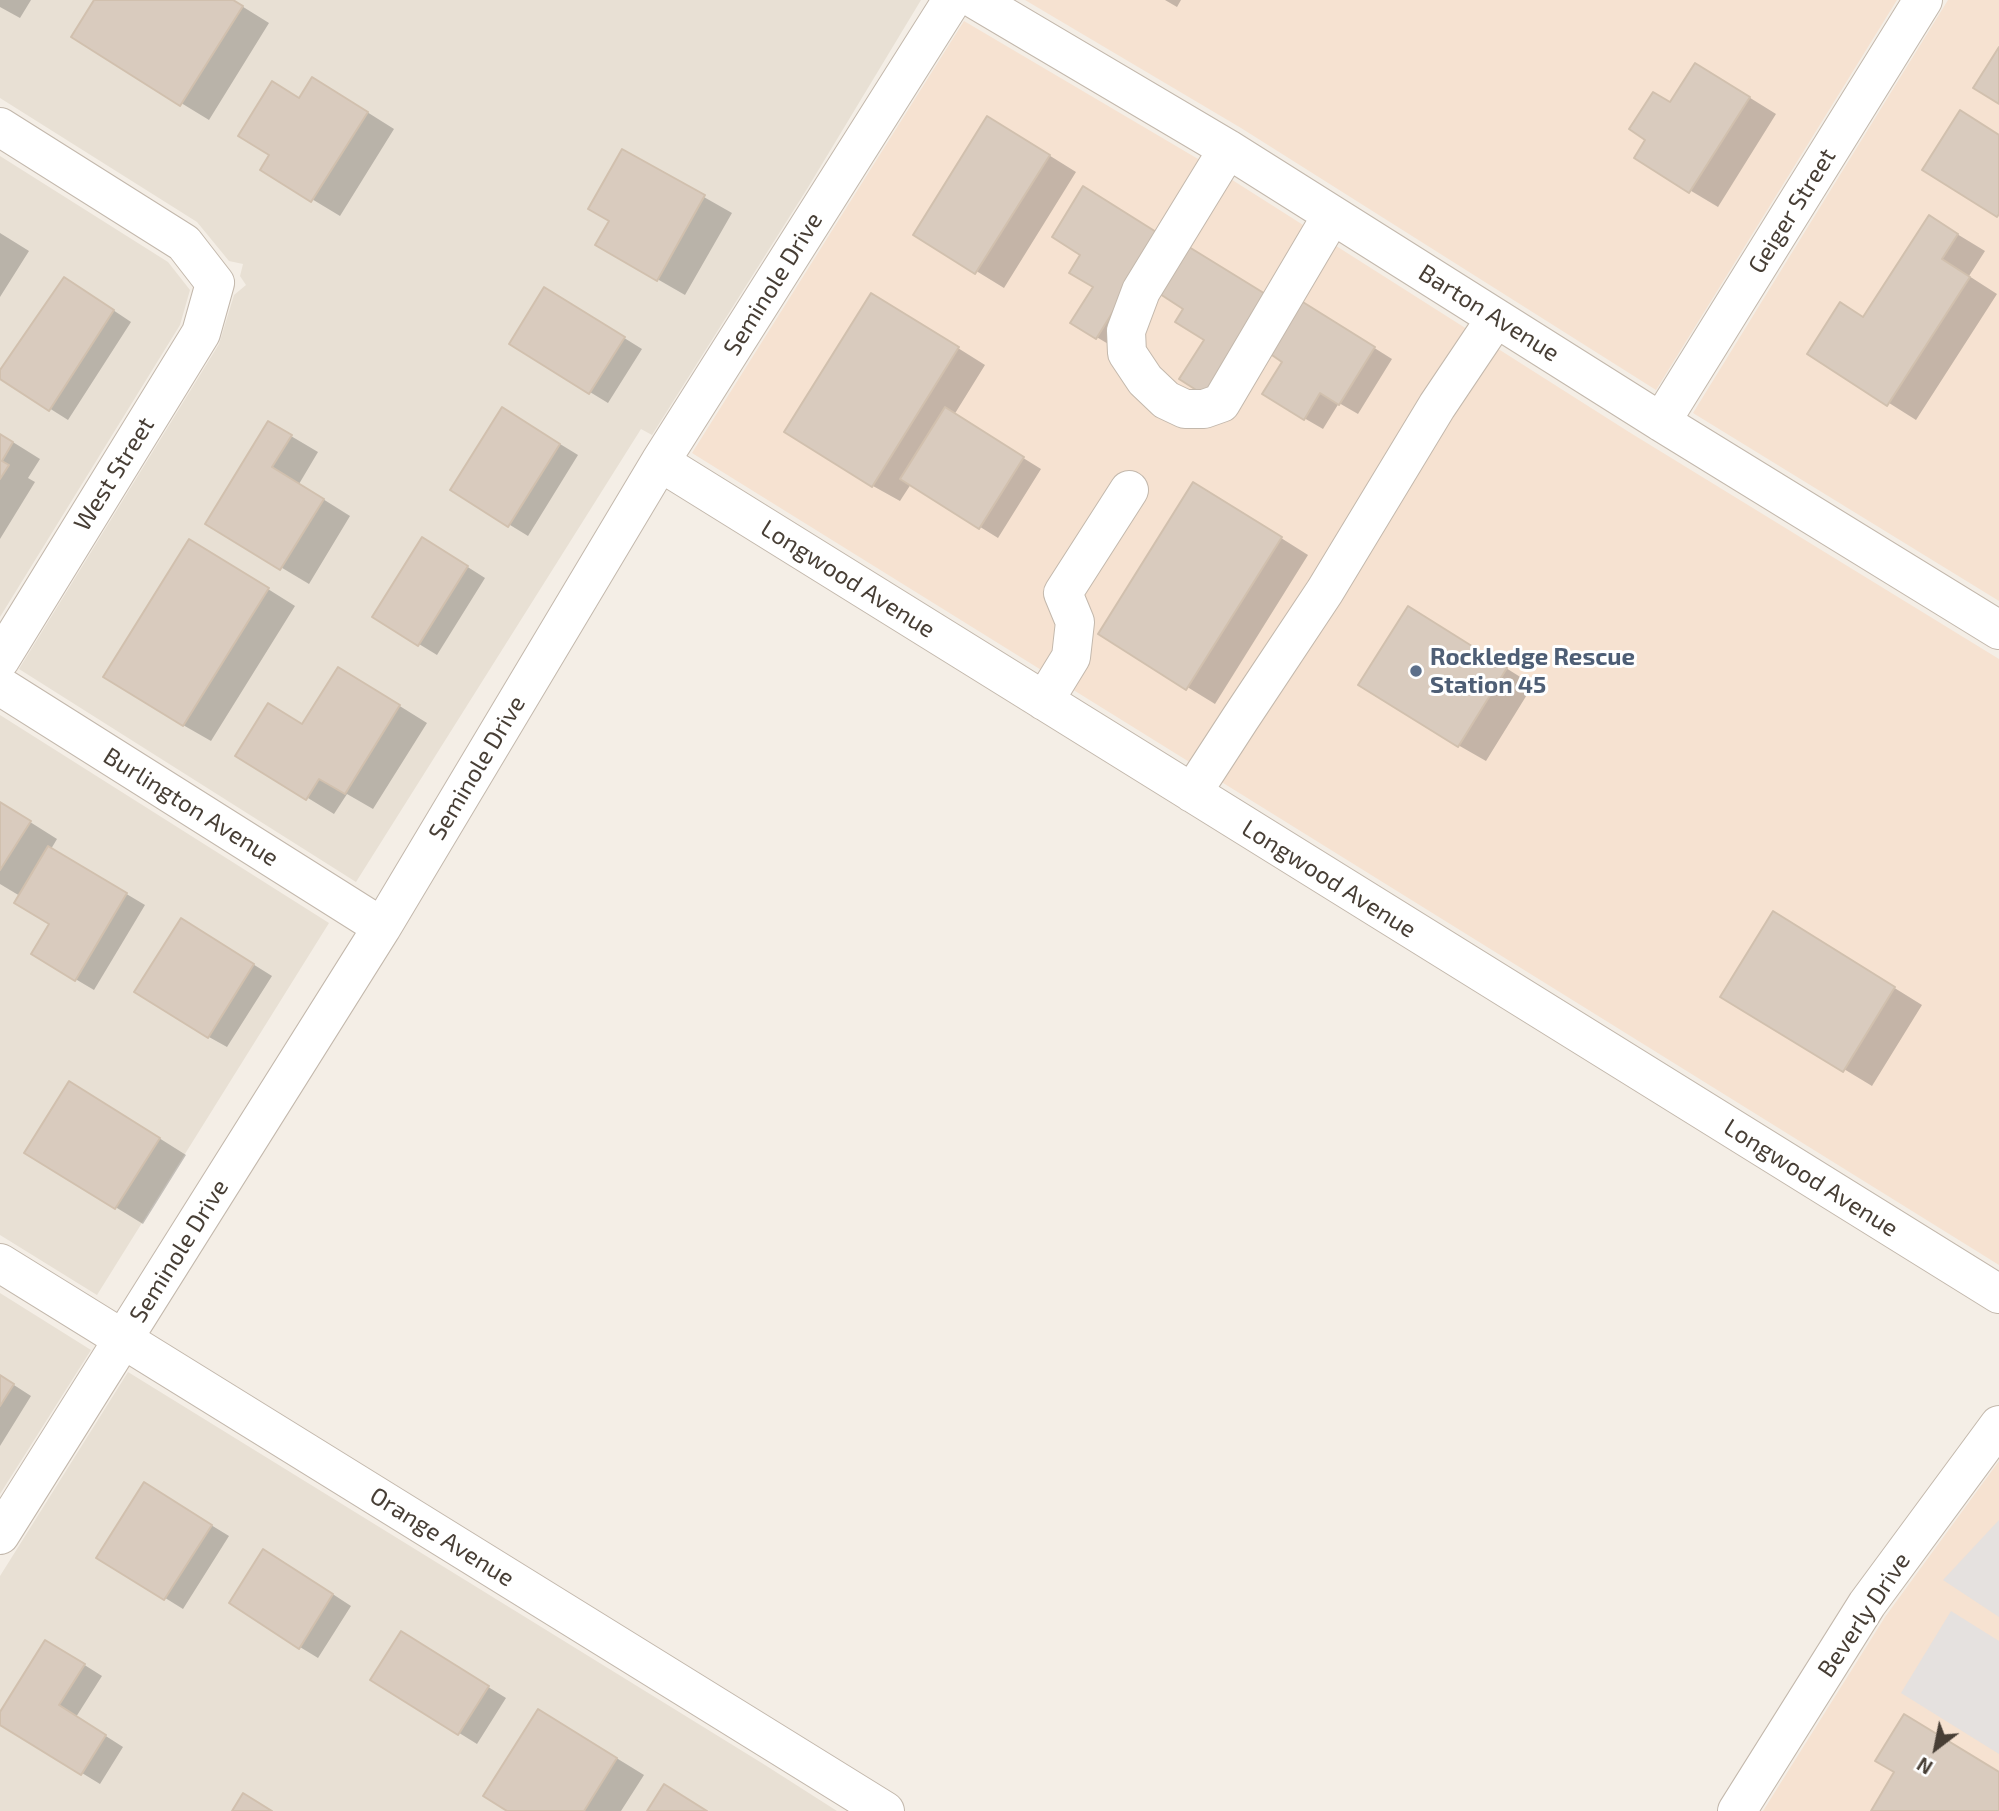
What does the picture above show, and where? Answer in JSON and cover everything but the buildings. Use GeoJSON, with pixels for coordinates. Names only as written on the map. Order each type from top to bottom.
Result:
{"type":"FeatureCollection","features":[{"type":"Feature","properties":{"kind":"street","name":"Seminole Drive"},"geometry":{"type":"LineString","coordinates":[[0,1535],[382,927],[660,462],[952,0]]}},
{"type":"Feature","properties":{"kind":"street","name":"Barton Avenue"},"geometry":{"type":"LineString","coordinates":[[976,0],[1228,149],[1661,422],[1999,630]]}},
{"type":"Feature","properties":{"kind":"street","name":"Geiger Street"},"geometry":{"type":"LineString","coordinates":[[1661,422],[1923,0]]}},
{"type":"Feature","properties":{"kind":"street","name":"West Street"},"geometry":{"type":"LineString","coordinates":[[0,127],[184,243],[215,283],[201,333],[0,660]]}},
{"type":"Feature","properties":{"kind":"street"},"geometry":{"type":"LineString","coordinates":[[1228,149],[1141,291],[1126,331],[1127,353],[1145,380],[1166,400],[1185,409],[1204,410],[1221,403],[1332,215]]}},
{"type":"Feature","properties":{"kind":"street"},"geometry":{"type":"LineString","coordinates":[[1192,793],[1325,590],[1437,406],[1496,318]]}},
{"type":"Feature","properties":{"kind":"street","name":"Longwood Avenue"},"geometry":{"type":"LineString","coordinates":[[660,462],[1999,1294]]}},
{"type":"Feature","properties":{"kind":"street"},"geometry":{"type":"LineString","coordinates":[[1044,701],[1071,657],[1075,622],[1063,593],[1129,490]]}},
{"type":"Feature","properties":{"kind":"street","name":"Burlington Avenue"},"geometry":{"type":"LineString","coordinates":[[0,686],[382,927]]}},
{"type":"Feature","properties":{"kind":"street","name":"Orange Avenue"},"geometry":{"type":"LineString","coordinates":[[0,1263],[885,1811]]}},
{"type":"Feature","properties":{"kind":"street","name":"Beverly Drive"},"geometry":{"type":"LineString","coordinates":[[1737,1811],[1867,1604],[1999,1425]]}},
{"type":"Feature","properties":{"kind":"shaded area"},"geometry":{"type":"Polygon","coordinates":[[[0,0],[921,0],[807,189],[652,435],[641,429],[356,882],[19,669],[219,344],[234,295],[246,285],[240,276],[243,264],[229,261],[197,222],[0,98],[0,0]]]}},
{"type":"Feature","properties":{"kind":"shaded area"},"geometry":{"type":"Polygon","coordinates":[[[1025,0],[1897,0],[1656,390],[1241,128],[1025,0]]]}},
{"type":"Feature","properties":{"kind":"shaded area"},"geometry":{"type":"Polygon","coordinates":[[[1948,0],[1999,0],[1999,601],[1693,413],[1948,0]]]}},
{"type":"Feature","properties":{"kind":"shaded area"},"geometry":{"type":"Polygon","coordinates":[[[964,21],[1215,169],[1629,432],[1999,659],[1999,1265],[692,453],[964,21]]]}},
{"type":"Feature","properties":{"kind":"shaded area"},"geometry":{"type":"Polygon","coordinates":[[[0,156],[168,262],[190,290],[180,325],[0,617],[0,156]]]}},
{"type":"Feature","properties":{"kind":"shaded area"},"geometry":{"type":"Polygon","coordinates":[[[0,715],[329,923],[97,1295],[0,1235],[0,715]]]}},
{"type":"Feature","properties":{"kind":"shaded area"},"geometry":{"type":"Polygon","coordinates":[[[0,1293],[91,1350],[0,1494],[0,1293]]]}},
{"type":"Feature","properties":{"kind":"shaded area"},"geometry":{"type":"Polygon","coordinates":[[[128,1372],[837,1811],[0,1811],[0,1576],[128,1372]]]}},
{"type":"Feature","properties":{"kind":"shaded area"},"geometry":{"type":"Polygon","coordinates":[[[1999,1461],[1999,1811],[1763,1811],[1885,1617],[1999,1461]]]}},
{"type":"Feature","properties":{"kind":"shaded area"},"geometry":{"type":"Polygon","coordinates":[[[1999,1520],[1999,1617],[1943,1580],[1999,1520]]]}},
{"type":"Feature","properties":{"kind":"shaded area"},"geometry":{"type":"Polygon","coordinates":[[[1951,1611],[1999,1641],[1999,1754],[1901,1693],[1951,1611]]]}},
{"type":"Feature","properties":{"kind":"place","name":"Rockledge Rescue Station 45"},"geometry":{"type":"Point","coordinates":[1416,671]}}]}
